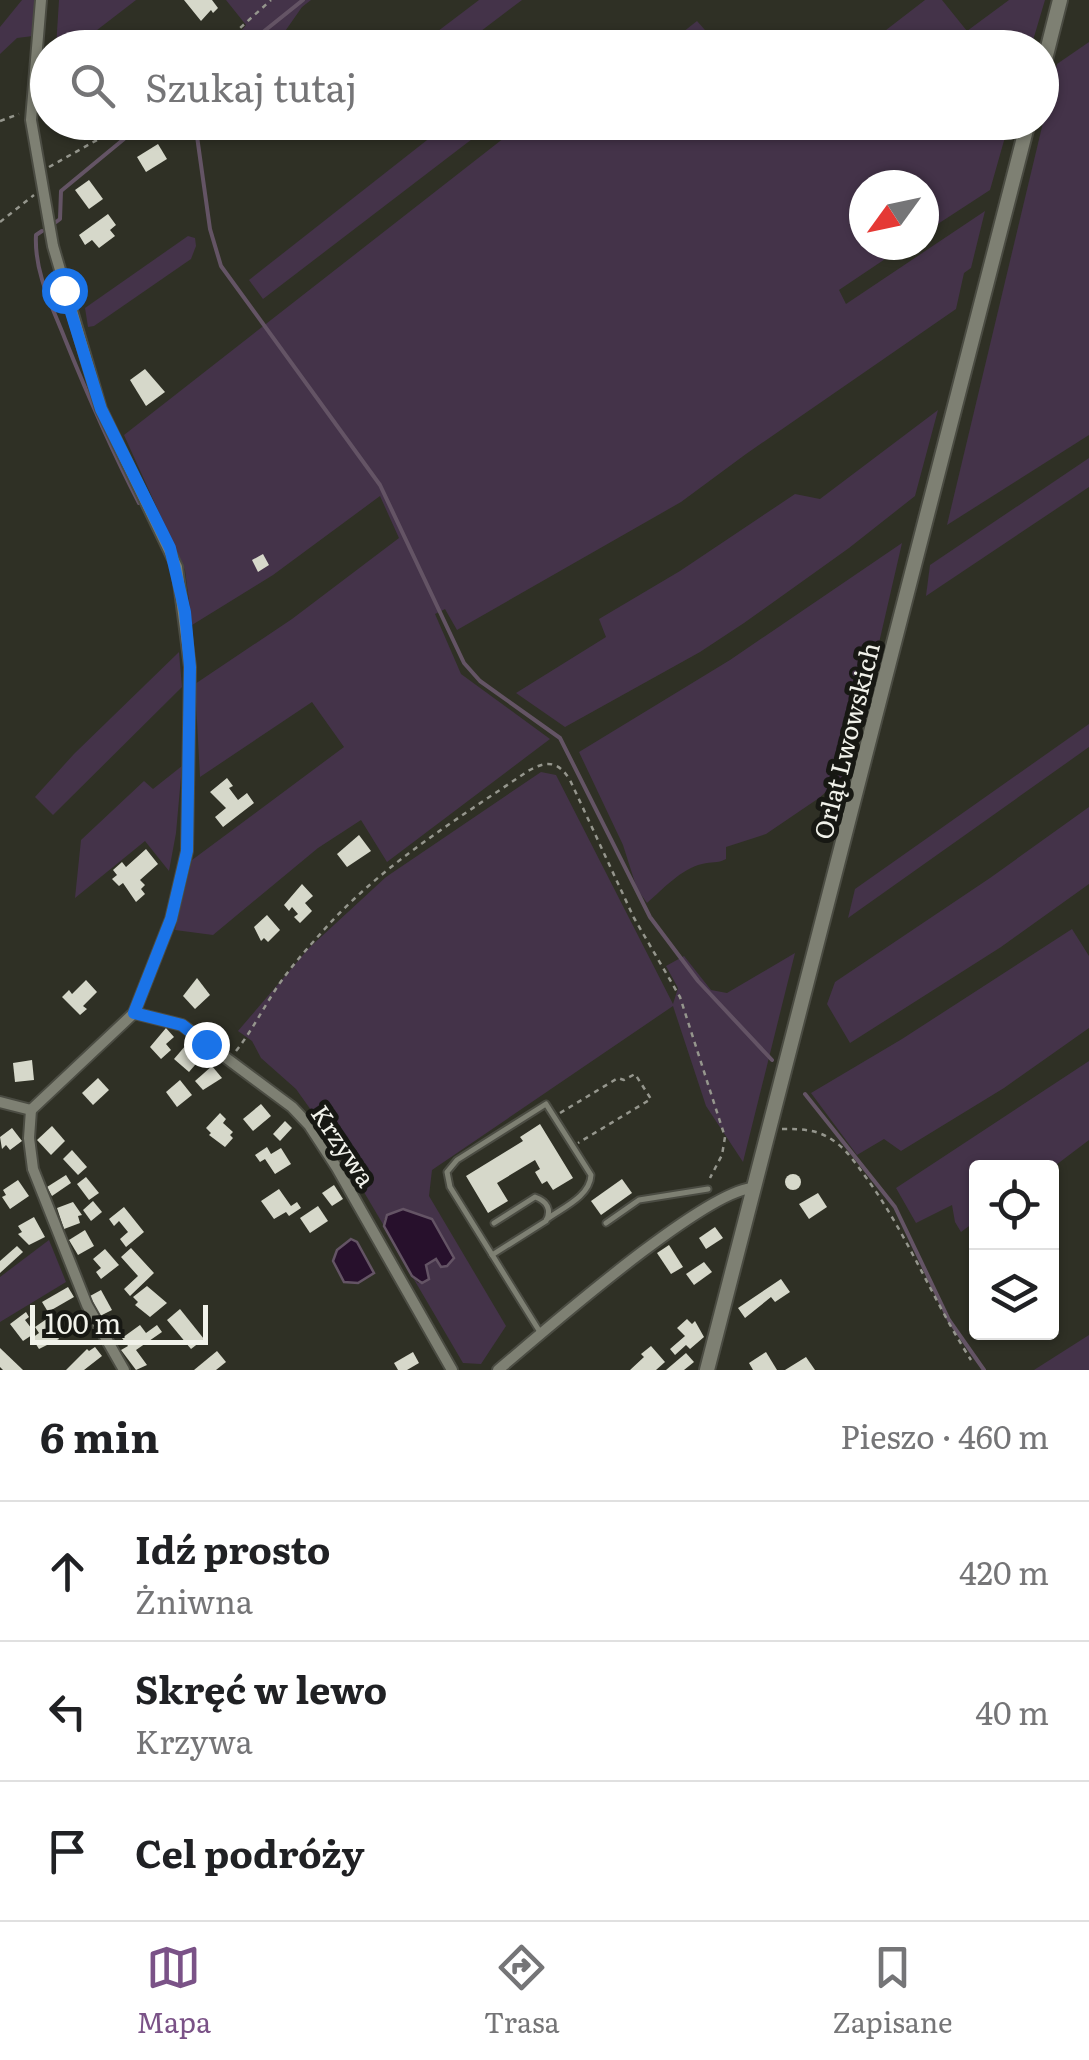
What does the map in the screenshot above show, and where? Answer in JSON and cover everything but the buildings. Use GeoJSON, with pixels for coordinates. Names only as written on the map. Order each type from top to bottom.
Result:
{"type":"FeatureCollection","features":[{"type":"Feature","properties":{"kind":"street"},"geometry":{"type":"LineString","coordinates":[[37,30],[40,0]]}},
{"type":"Feature","properties":{"kind":"street"},"geometry":{"type":"LineString","coordinates":[[1052,30],[1060,0]]}},
{"type":"Feature","properties":{"kind":"street"},"geometry":{"type":"LineString","coordinates":[[34,140],[60,275],[101,409],[170,548],[185,612],[190,667],[187,851],[171,919],[134,1013],[31,1110],[29,1138],[34,1168],[87,1305],[124,1370]]}},
{"type":"Feature","properties":{"kind":"street","name":"Orląt Lwowskich"},"geometry":{"type":"LineString","coordinates":[[707,1370],[1023,140]]}},
{"type":"Feature","properties":{"kind":"street","name":"Krzywa"},"geometry":{"type":"LineString","coordinates":[[134,1013],[182,1025],[292,1106],[309,1124],[452,1370]]}},
{"type":"Feature","properties":{"kind":"street"},"geometry":{"type":"LineString","coordinates":[[0,1102],[31,1110]]}},
{"type":"Feature","properties":{"kind":"street"},"geometry":{"type":"LineString","coordinates":[[498,1370],[628,1263],[721,1198],[741,1188],[755,1188]]}},
{"type":"Feature","properties":{"kind":"lane"},"geometry":{"type":"LineString","coordinates":[[492,1256],[582,1194],[592,1182],[546,1104],[457,1160],[447,1172],[450,1187],[492,1256],[541,1334]]}},
{"type":"Feature","properties":{"kind":"lane"},"geometry":{"type":"LineString","coordinates":[[606,1223],[639,1200],[708,1190]]}},
{"type":"Feature","properties":{"kind":"lane"},"geometry":{"type":"LineString","coordinates":[[494,1222],[535,1197],[546,1204],[547,1219]]}},
{"type":"Feature","properties":{"kind":"path"},"geometry":{"type":"LineString","coordinates":[[238,30],[271,0]]}},
{"type":"Feature","properties":{"kind":"path"},"geometry":{"type":"LineString","coordinates":[[0,121],[17,114],[30,116]]}},
{"type":"Feature","properties":{"kind":"path"},"geometry":{"type":"LineString","coordinates":[[40,173],[98,140]]}},
{"type":"Feature","properties":{"kind":"path"},"geometry":{"type":"LineString","coordinates":[[0,222],[42,190]]}},
{"type":"Feature","properties":{"kind":"path"},"geometry":{"type":"LineString","coordinates":[[229,1060],[274,992],[360,892],[386,869],[528,771],[552,763],[564,771],[580,797],[634,918],[680,997],[725,1137],[708,1190]]}},
{"type":"Feature","properties":{"kind":"path"},"geometry":{"type":"LineString","coordinates":[[554,1116],[618,1078],[624,1080],[636,1074],[651,1099],[572,1146]]}},
{"type":"Feature","properties":{"kind":"path"},"geometry":{"type":"LineString","coordinates":[[771,1127],[813,1130],[839,1144],[891,1215],[971,1360]]}},
{"type":"Feature","properties":{"kind":"shaded area"},"geometry":{"type":"Polygon","coordinates":[[[22,0],[38,0],[30,36],[17,38],[0,54],[0,27],[22,0]]]}},
{"type":"Feature","properties":{"kind":"shaded area"},"geometry":{"type":"Polygon","coordinates":[[[59,0],[136,0],[97,30],[57,30],[59,0]]]}},
{"type":"Feature","properties":{"kind":"shaded area"},"geometry":{"type":"Polygon","coordinates":[[[226,0],[311,0],[286,30],[242,30],[246,25],[226,0]]]}},
{"type":"Feature","properties":{"kind":"shaded area"},"geometry":{"type":"Polygon","coordinates":[[[479,0],[522,0],[482,30],[439,30],[479,0]]]}},
{"type":"Feature","properties":{"kind":"shaded area"},"geometry":{"type":"Polygon","coordinates":[[[925,0],[942,0],[966,30],[886,30],[925,0]]]}},
{"type":"Feature","properties":{"kind":"shaded area"},"geometry":{"type":"Polygon","coordinates":[[[1009,0],[1045,0],[1036,30],[968,30],[1009,0]]]}},
{"type":"Feature","properties":{"kind":"shaded area"},"geometry":{"type":"Polygon","coordinates":[[[697,21],[705,30],[686,30],[697,21]]]}},
{"type":"Feature","properties":{"kind":"shaded area"},"geometry":{"type":"Polygon","coordinates":[[[1089,42],[1089,435],[947,525],[1039,140],[1059,140],[1059,63],[1089,42]]]}},
{"type":"Feature","properties":{"kind":"shaded area"},"geometry":{"type":"Polygon","coordinates":[[[427,140],[471,140],[263,299],[249,280],[427,140]]]}},
{"type":"Feature","properties":{"kind":"shaded area"},"geometry":{"type":"Polygon","coordinates":[[[501,140],[1004,140],[990,190],[939,223],[939,170],[849,170],[849,260],[884,260],[839,290],[846,304],[912,260],[939,260],[939,242],[985,211],[956,309],[681,502],[457,630],[445,609],[435,614],[461,674],[550,739],[387,862],[361,820],[318,848],[213,935],[175,930],[192,860],[344,747],[312,702],[200,777],[195,684],[292,619],[399,538],[380,496],[273,575],[192,625],[185,570],[124,435],[501,140]]]}},
{"type":"Feature","properties":{"kind":"shaded area"},"geometry":{"type":"Polygon","coordinates":[[[188,236],[195,238],[191,259],[88,327],[85,308],[188,236]]]}},
{"type":"Feature","properties":{"kind":"shaded area"},"geometry":{"type":"Polygon","coordinates":[[[938,410],[915,496],[744,623],[565,727],[516,693],[606,637],[599,619],[680,571],[795,494],[820,499],[938,410]]]}},
{"type":"Feature","properties":{"kind":"shaded area"},"geometry":{"type":"Polygon","coordinates":[[[1089,458],[1089,487],[926,596],[930,565],[1089,458]]]}},
{"type":"Feature","properties":{"kind":"shaded area"},"geometry":{"type":"Polygon","coordinates":[[[902,543],[870,682],[842,778],[766,834],[726,847],[726,859],[687,870],[647,903],[637,889],[623,845],[579,752],[730,660],[902,543]]]}},
{"type":"Feature","properties":{"kind":"shaded area"},"geometry":{"type":"Polygon","coordinates":[[[179,652],[182,687],[53,815],[35,797],[179,652]]]}},
{"type":"Feature","properties":{"kind":"shaded area"},"geometry":{"type":"Polygon","coordinates":[[[1089,724],[1089,747],[848,918],[855,889],[1089,724]]]}},
{"type":"Feature","properties":{"kind":"shaded area"},"geometry":{"type":"Polygon","coordinates":[[[182,766],[169,871],[145,841],[75,898],[81,840],[144,781],[153,789],[182,766]]]}},
{"type":"Feature","properties":{"kind":"shaded area"},"geometry":{"type":"Polygon","coordinates":[[[541,772],[556,775],[673,1004],[678,988],[666,966],[684,956],[711,990],[727,993],[795,953],[743,1162],[706,1106],[673,1006],[432,1170],[429,1196],[506,1326],[481,1364],[463,1363],[412,1276],[418,1283],[429,1275],[425,1266],[436,1258],[454,1258],[432,1219],[384,1219],[384,1226],[338,1148],[296,1089],[238,1031],[309,948],[386,877],[541,772]]]}},
{"type":"Feature","properties":{"kind":"shaded area"},"geometry":{"type":"Polygon","coordinates":[[[1089,807],[1089,884],[1001,947],[850,1043],[827,1004],[835,982],[1089,807]]]}},
{"type":"Feature","properties":{"kind":"shaded area"},"geometry":{"type":"Polygon","coordinates":[[[1072,929],[1089,956],[1089,1028],[1004,1088],[901,1151],[884,1139],[857,1155],[811,1093],[1072,929]]]}},
{"type":"Feature","properties":{"kind":"shaded area"},"geometry":{"type":"Polygon","coordinates":[[[1089,1061],[1089,1140],[1059,1163],[969,1160],[969,1226],[961,1232],[952,1205],[916,1223],[896,1188],[1089,1061]]]}},
{"type":"Feature","properties":{"kind":"shaded area"},"geometry":{"type":"Polygon","coordinates":[[[403,1209],[432,1219],[454,1258],[447,1266],[441,1267],[436,1259],[426,1265],[429,1279],[422,1283],[412,1276],[384,1226],[387,1215],[403,1209]]]}},
{"type":"Feature","properties":{"kind":"shaded area"},"geometry":{"type":"Polygon","coordinates":[[[351,1239],[357,1242],[374,1273],[358,1283],[344,1282],[333,1261],[337,1250],[351,1239]]]}},
{"type":"Feature","properties":{"kind":"shaded area"},"geometry":{"type":"Polygon","coordinates":[[[49,1240],[66,1282],[0,1322],[0,1277],[49,1240]]]}},
{"type":"Feature","properties":{"kind":"shaded area"},"geometry":{"type":"Polygon","coordinates":[[[1089,1335],[1089,1370],[1034,1370],[1089,1335]]]}},
{"type":"Feature","properties":{"kind":"waterway"},"geometry":{"type":"LineString","coordinates":[[266,30],[303,0]]}},
{"type":"Feature","properties":{"kind":"waterway"},"geometry":{"type":"LineString","coordinates":[[56,222],[60,219],[61,191],[123,140]]}},
{"type":"Feature","properties":{"kind":"waterway"},"geometry":{"type":"LineString","coordinates":[[198,140],[210,229],[221,266],[380,485],[464,663],[480,681],[560,738],[650,917],[698,981],[772,1060]]}},
{"type":"Feature","properties":{"kind":"waterway"},"geometry":{"type":"LineString","coordinates":[[42,231],[36,235],[36,249],[45,288],[91,402],[139,503]]}},
{"type":"Feature","properties":{"kind":"waterway"},"geometry":{"type":"LineString","coordinates":[[805,1094],[895,1207],[949,1320],[984,1370]]}},
{"type":"Feature","properties":{"kind":"route"},"geometry":{"type":"LineString","coordinates":[[64,290],[101,409],[170,548],[185,612],[190,667],[187,851],[171,919],[134,1013],[182,1025],[206,1044]]}}]}
